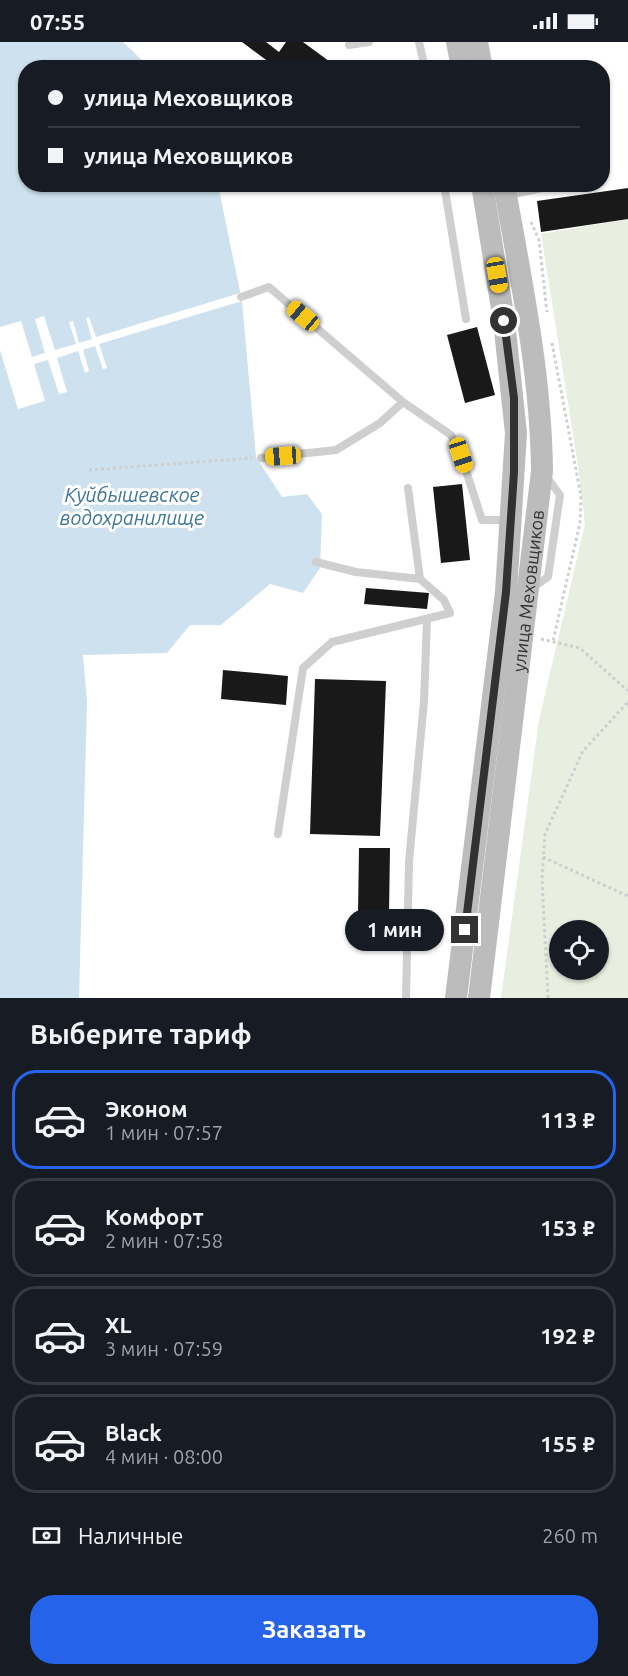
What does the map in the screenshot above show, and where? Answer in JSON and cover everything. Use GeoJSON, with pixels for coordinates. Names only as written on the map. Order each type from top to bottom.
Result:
{"type":"FeatureCollection","features":[{"type":"Feature","properties":{"kind":"main road"},"geometry":{"type":"LineString","coordinates":[[458,42],[461,60]]}},
{"type":"Feature","properties":{"kind":"main road"},"geometry":{"type":"LineString","coordinates":[[477,42],[480,60]]}},
{"type":"Feature","properties":{"kind":"main road","name":"улица Меховщиков"},"geometry":{"type":"LineString","coordinates":[[456,998],[506,592],[516,433],[514,398],[483,192]]}},
{"type":"Feature","properties":{"kind":"main road","name":"улица Меховщиков"},"geometry":{"type":"LineString","coordinates":[[479,998],[542,471],[539,393],[528,313],[505,192]]}},
{"type":"Feature","properties":{"kind":"lane"},"geometry":{"type":"LineString","coordinates":[[349,45],[369,42]]}},
{"type":"Feature","properties":{"kind":"lane"},"geometry":{"type":"LineString","coordinates":[[419,42],[422,60]]}},
{"type":"Feature","properties":{"kind":"lane"},"geometry":{"type":"LineString","coordinates":[[445,192],[466,319]]}},
{"type":"Feature","properties":{"kind":"lane"},"geometry":{"type":"LineString","coordinates":[[241,297],[269,288],[403,402],[451,435],[461,455],[482,520],[511,520]]}},
{"type":"Feature","properties":{"kind":"lane"},"geometry":{"type":"LineString","coordinates":[[261,458],[336,450],[380,423],[403,402]]}},
{"type":"Feature","properties":{"kind":"lane"},"geometry":{"type":"LineString","coordinates":[[408,488],[420,579]]}},
{"type":"Feature","properties":{"kind":"lane"},"geometry":{"type":"LineString","coordinates":[[278,834],[303,668],[332,642],[450,613],[444,600],[420,579],[356,572],[316,562]]}},
{"type":"Feature","properties":{"kind":"lane"},"geometry":{"type":"LineString","coordinates":[[406,998],[409,862],[424,701],[428,619]]}},
{"type":"Feature","properties":{"kind":"path"},"geometry":{"type":"LineString","coordinates":[[89,470],[261,458]]}},
{"type":"Feature","properties":{"kind":"path"},"geometry":{"type":"LineString","coordinates":[[522,635],[580,648],[628,691]]}},
{"type":"Feature","properties":{"kind":"path"},"geometry":{"type":"LineString","coordinates":[[548,998],[542,879],[545,834],[583,751],[628,702]]}},
{"type":"Feature","properties":{"kind":"path"},"geometry":{"type":"LineString","coordinates":[[543,857],[628,897]]}},
{"type":"Feature","properties":{"kind":"shaded area"},"geometry":{"type":"Polygon","coordinates":[[[628,219],[628,998],[501,998],[539,720],[585,524],[541,234],[628,219]]]}},
{"type":"Feature","properties":{"kind":"water","name":"Куйбышевское водохранилище"},"geometry":{"type":"Polygon","coordinates":[[[0,42],[123,42],[142,60],[18,60],[18,192],[219,192],[242,301],[256,457],[282,497],[307,494],[322,514],[320,568],[303,593],[270,584],[221,625],[190,625],[167,653],[83,655],[87,702],[79,998],[0,998],[0,42]]]}},
{"type":"Feature","properties":{"kind":"pier"},"geometry":{"type":"Polygon","coordinates":[[[240,293],[242,301],[99,344],[107,368],[103,369],[95,346],[83,350],[89,371],[85,373],[78,351],[57,358],[67,392],[59,394],[48,360],[34,364],[45,401],[18,409],[0,350],[0,327],[21,321],[32,357],[45,353],[35,319],[44,316],[55,350],[76,344],[69,322],[73,321],[79,343],[92,339],[86,318],[89,317],[96,337],[240,293]]]}},
{"type":"Feature","properties":{"kind":"building"},"geometry":{"type":"Polygon","coordinates":[[[242,42],[266,42],[279,52],[286,42],[303,42],[328,60],[266,60],[242,42]]]}},
{"type":"Feature","properties":{"kind":"building"},"geometry":{"type":"Polygon","coordinates":[[[628,188],[628,219],[541,232],[537,201],[628,188]]]}},
{"type":"Feature","properties":{"kind":"building"},"geometry":{"type":"Polygon","coordinates":[[[477,327],[495,395],[465,403],[447,335],[477,327]]]}},
{"type":"Feature","properties":{"kind":"building"},"geometry":{"type":"Polygon","coordinates":[[[462,484],[470,560],[441,563],[433,487],[462,484]]]}},
{"type":"Feature","properties":{"kind":"building"},"geometry":{"type":"Polygon","coordinates":[[[366,588],[429,593],[427,609],[364,604],[366,588]]]}},
{"type":"Feature","properties":{"kind":"building"},"geometry":{"type":"Polygon","coordinates":[[[223,670],[288,676],[286,705],[221,699],[223,670]]]}},
{"type":"Feature","properties":{"kind":"building"},"geometry":{"type":"Polygon","coordinates":[[[315,679],[386,681],[380,836],[310,834],[315,679]]]}},
{"type":"Feature","properties":{"kind":"building"},"geometry":{"type":"Polygon","coordinates":[[[359,848],[390,848],[389,914],[358,914],[359,848]]]}},
{"type":"Feature","properties":{"kind":"route"},"geometry":{"type":"LineString","coordinates":[[465,930],[506,592],[514,472],[516,433],[514,398],[504,321]]}}]}
